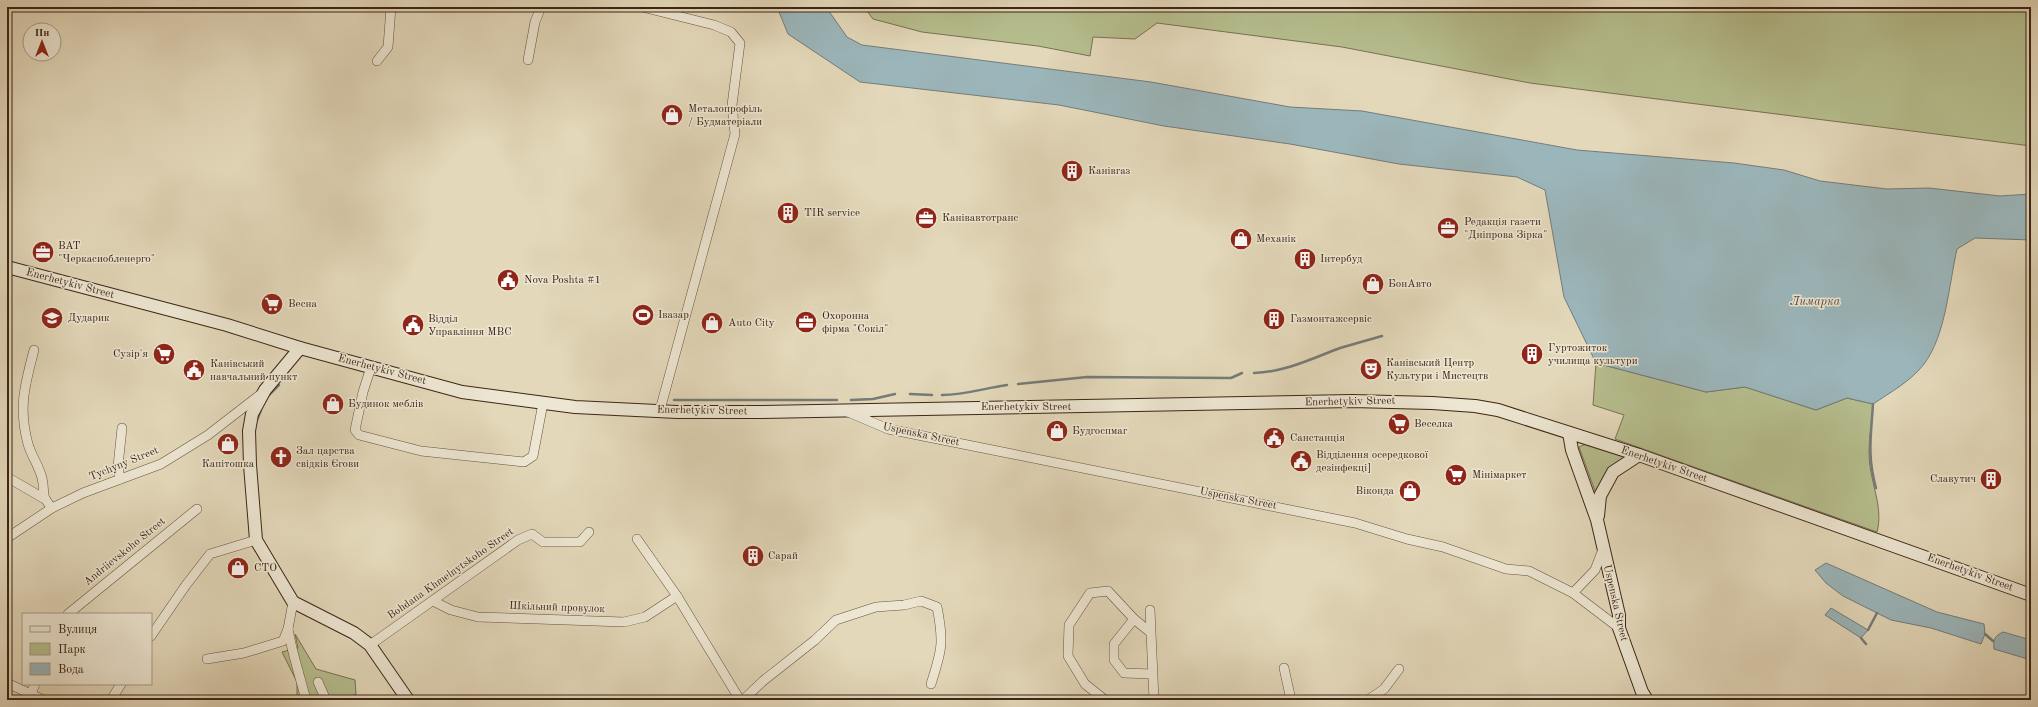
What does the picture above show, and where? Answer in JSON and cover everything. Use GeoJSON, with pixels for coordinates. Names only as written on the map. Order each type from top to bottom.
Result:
{"type":"FeatureCollection","features":[{"type":"Feature","properties":{"kind":"main road","name":"Enerhetykiv Street"},"geometry":{"type":"LineString","coordinates":[[7,267],[227,325],[300,348],[462,392],[575,407],[744,412],[1352,401],[1432,403],[1475,406],[1498,410],[1639,455],[2031,595]]}},
{"type":"Feature","properties":{"kind":"main road"},"geometry":{"type":"LineString","coordinates":[[300,348],[266,390],[252,414],[250,431],[250,465],[256,540],[293,602],[354,633],[370,645],[408,700]]}},
{"type":"Feature","properties":{"kind":"main road","name":"Uspenska Street"},"geometry":{"type":"LineString","coordinates":[[1569,433],[1572,450],[1597,520],[1619,616],[1619,628],[1642,692],[1647,700]]}},
{"type":"Feature","properties":{"kind":"main road"},"geometry":{"type":"LineString","coordinates":[[1597,520],[1600,496],[1613,472],[1639,455]]}},
{"type":"Feature","properties":{"kind":"street"},"geometry":{"type":"LineString","coordinates":[[377,62],[388,47],[391,7]]}},
{"type":"Feature","properties":{"kind":"street"},"geometry":{"type":"LineString","coordinates":[[528,60],[535,22],[540,7]]}},
{"type":"Feature","properties":{"kind":"street"},"geometry":{"type":"LineString","coordinates":[[642,7],[714,25],[731,32],[740,43],[732,105],[735,134],[660,410]]}},
{"type":"Feature","properties":{"kind":"street"},"geometry":{"type":"LineString","coordinates":[[34,350],[23,394],[22,413],[28,444],[42,478],[43,498]]}},
{"type":"Feature","properties":{"kind":"street"},"geometry":{"type":"LineString","coordinates":[[371,367],[363,392],[355,430],[359,435],[421,451],[524,462],[533,456],[543,403]]}},
{"type":"Feature","properties":{"kind":"street","name":"Tychyny Street"},"geometry":{"type":"LineString","coordinates":[[7,538],[52,508],[83,493],[167,460],[208,435],[266,390]]}},
{"type":"Feature","properties":{"kind":"street","name":"Uspenska Street"},"geometry":{"type":"LineString","coordinates":[[846,411],[888,429],[1355,523],[1406,539],[1443,547],[1506,569],[1534,572],[1573,592],[1596,570],[1603,549]]}},
{"type":"Feature","properties":{"kind":"street"},"geometry":{"type":"LineString","coordinates":[[120,479],[118,466],[122,428]]}},
{"type":"Feature","properties":{"kind":"street"},"geometry":{"type":"LineString","coordinates":[[7,477],[43,498],[52,508]]}},
{"type":"Feature","properties":{"kind":"street","name":"Andriievskoho Street"},"geometry":{"type":"LineString","coordinates":[[69,613],[196,509]]}},
{"type":"Feature","properties":{"kind":"street","name":"Bohdana Khmelnytskoho Street"},"geometry":{"type":"LineString","coordinates":[[370,645],[518,540],[532,534],[543,542],[580,542],[589,532]]}},
{"type":"Feature","properties":{"kind":"street"},"geometry":{"type":"LineString","coordinates":[[637,539],[677,596],[740,700]]}},
{"type":"Feature","properties":{"kind":"street"},"geometry":{"type":"LineString","coordinates":[[152,635],[186,585],[210,554],[256,540]]}},
{"type":"Feature","properties":{"kind":"street"},"geometry":{"type":"LineString","coordinates":[[1105,700],[1085,684],[1068,656],[1069,625],[1090,593],[1108,591],[1134,619],[1150,632]]}},
{"type":"Feature","properties":{"kind":"street"},"geometry":{"type":"LineString","coordinates":[[1573,592],[1619,628]]}},
{"type":"Feature","properties":{"kind":"street","name":"Шкільний провулок"},"geometry":{"type":"LineString","coordinates":[[433,601],[451,610],[478,617],[624,622],[645,617],[677,596]]}},
{"type":"Feature","properties":{"kind":"street"},"geometry":{"type":"LineString","coordinates":[[743,700],[763,680],[815,640],[836,620],[876,607],[904,605],[921,601],[938,607],[942,634],[941,652],[931,684]]}},
{"type":"Feature","properties":{"kind":"street"},"geometry":{"type":"LineString","coordinates":[[207,659],[244,653],[283,641],[288,629],[293,602]]}},
{"type":"Feature","properties":{"kind":"street"},"geometry":{"type":"LineString","coordinates":[[1150,610],[1154,700]]}},
{"type":"Feature","properties":{"kind":"street"},"geometry":{"type":"LineString","coordinates":[[1134,619],[1114,644],[1114,660],[1124,673],[1152,674]]}},
{"type":"Feature","properties":{"kind":"street"},"geometry":{"type":"LineString","coordinates":[[288,629],[292,650],[306,700]]}},
{"type":"Feature","properties":{"kind":"street"},"geometry":{"type":"LineString","coordinates":[[1284,668],[1291,700]]}},
{"type":"Feature","properties":{"kind":"street"},"geometry":{"type":"LineString","coordinates":[[1368,700],[1384,689],[1399,669]]}},
{"type":"Feature","properties":{"kind":"street"},"geometry":{"type":"LineString","coordinates":[[318,682],[326,700]]}},
{"type":"Feature","properties":{"kind":"street"},"geometry":{"type":"LineString","coordinates":[[7,683],[44,700]]}},
{"type":"Feature","properties":{"kind":"street"},"geometry":{"type":"LineString","coordinates":[[31,694],[35,685]]}},
{"type":"Feature","properties":{"kind":"street"},"geometry":{"type":"LineString","coordinates":[[111,700],[120,685]]}},
{"type":"Feature","properties":{"kind":"green space"},"geometry":{"type":"Polygon","coordinates":[[[864,7],[2031,7],[2031,146],[1530,83],[1342,47],[1157,23],[1135,39],[1093,37],[1090,56],[1038,46],[922,32],[873,19],[864,7]]]}},
{"type":"Feature","properties":{"kind":"green space"},"geometry":{"type":"Polygon","coordinates":[[[2027,343],[2031,343],[2031,390],[2027,390],[2027,343]]]}},
{"type":"Feature","properties":{"kind":"green space"},"geometry":{"type":"Polygon","coordinates":[[[1596,363],[1706,392],[1745,387],[1816,410],[1847,398],[1873,404],[1869,458],[1879,516],[1877,532],[1615,439],[1624,415],[1593,405],[1596,363]]]}},
{"type":"Feature","properties":{"kind":"green space"},"geometry":{"type":"Polygon","coordinates":[[[1586,444],[1626,457],[1597,496],[1579,447],[1586,444]]]}},
{"type":"Feature","properties":{"kind":"green space"},"geometry":{"type":"Polygon","coordinates":[[[295,634],[316,669],[355,680],[356,694],[344,700],[297,700],[297,682],[282,652],[298,648],[295,634]]]}},
{"type":"Feature","properties":{"kind":"water","name":"Лимарка"},"geometry":{"type":"Polygon","coordinates":[[[777,7],[826,7],[847,37],[862,45],[1151,82],[1290,107],[1362,111],[1577,150],[1734,163],[1784,170],[1820,181],[1887,189],[1929,188],[2000,196],[2031,194],[2031,240],[1975,238],[1957,249],[1946,309],[1937,339],[1931,352],[1924,364],[1913,376],[1873,404],[1847,398],[1816,410],[1745,387],[1706,392],[1596,363],[1564,297],[1545,190],[1517,177],[1399,164],[1290,144],[1164,126],[1059,105],[860,82],[788,34],[777,7]]]}},
{"type":"Feature","properties":{"kind":"water"},"geometry":{"type":"Polygon","coordinates":[[[1826,563],[1937,612],[1984,624],[1985,634],[1981,644],[1931,628],[1891,620],[1843,596],[1826,583],[1815,570],[1826,563]]]}},
{"type":"Feature","properties":{"kind":"water"},"geometry":{"type":"Polygon","coordinates":[[[1831,608],[1868,630],[1861,638],[1825,615],[1831,608]]]}},
{"type":"Feature","properties":{"kind":"water"},"geometry":{"type":"Polygon","coordinates":[[[2003,632],[2031,640],[2031,660],[1994,649],[1995,638],[2003,632]]]}},
{"type":"Feature","properties":{"kind":"waterway"},"geometry":{"type":"LineString","coordinates":[[1254,373],[1287,368],[1340,348],[1382,336]]}},
{"type":"Feature","properties":{"kind":"waterway"},"geometry":{"type":"LineString","coordinates":[[1018,384],[1087,377],[1231,378],[1242,373]]}},
{"type":"Feature","properties":{"kind":"waterway"},"geometry":{"type":"LineString","coordinates":[[266,398],[279,385]]}},
{"type":"Feature","properties":{"kind":"waterway"},"geometry":{"type":"LineString","coordinates":[[942,395],[967,393],[1007,385]]}},
{"type":"Feature","properties":{"kind":"waterway"},"geometry":{"type":"LineString","coordinates":[[851,400],[873,399],[895,394]]}},
{"type":"Feature","properties":{"kind":"waterway"},"geometry":{"type":"LineString","coordinates":[[910,394],[932,395]]}},
{"type":"Feature","properties":{"kind":"waterway"},"geometry":{"type":"LineString","coordinates":[[674,400],[837,400]]}},
{"type":"Feature","properties":{"kind":"waterway"},"geometry":{"type":"LineString","coordinates":[[1873,404],[1871,466],[1876,488]]}},
{"type":"Feature","properties":{"kind":"waterway"},"geometry":{"type":"LineString","coordinates":[[257,420],[261,410]]}},
{"type":"Feature","properties":{"kind":"waterway"},"geometry":{"type":"LineString","coordinates":[[1868,630],[1877,613]]}},
{"type":"Feature","properties":{"kind":"waterway"},"geometry":{"type":"LineString","coordinates":[[1985,634],[1993,641]]}},
{"type":"Feature","properties":{"kind":"waterway"},"geometry":{"type":"LineString","coordinates":[[1861,638],[1866,644]]}},
{"type":"Feature","properties":{"kind":"place","name":"Металопрофіль / Будматеріали"},"geometry":{"type":"Point","coordinates":[672,115]}},
{"type":"Feature","properties":{"kind":"place","name":"Канівгаз"},"geometry":{"type":"Point","coordinates":[1072,171]}},
{"type":"Feature","properties":{"kind":"place","name":"TIR service"},"geometry":{"type":"Point","coordinates":[788,213]}},
{"type":"Feature","properties":{"kind":"place","name":"Канівавтотранс"},"geometry":{"type":"Point","coordinates":[926,218]}},
{"type":"Feature","properties":{"kind":"place","name":"Редакція газети \"Дніпрова Зірка\""},"geometry":{"type":"Point","coordinates":[1448,228]}},
{"type":"Feature","properties":{"kind":"place","name":"Механік"},"geometry":{"type":"Point","coordinates":[1241,239]}},
{"type":"Feature","properties":{"kind":"place","name":"ВАТ \"Черкасиобленерго\""},"geometry":{"type":"Point","coordinates":[43,252]}},
{"type":"Feature","properties":{"kind":"place","name":"Інтербуд"},"geometry":{"type":"Point","coordinates":[1305,259]}},
{"type":"Feature","properties":{"kind":"place","name":"Nova Poshta #1"},"geometry":{"type":"Point","coordinates":[508,280]}},
{"type":"Feature","properties":{"kind":"place","name":"БонАвто"},"geometry":{"type":"Point","coordinates":[1373,284]}},
{"type":"Feature","properties":{"kind":"place","name":"Весна"},"geometry":{"type":"Point","coordinates":[272,304]}},
{"type":"Feature","properties":{"kind":"place","name":"Івазар"},"geometry":{"type":"Point","coordinates":[643,315]}},
{"type":"Feature","properties":{"kind":"place","name":"Дударик"},"geometry":{"type":"Point","coordinates":[52,318]}},
{"type":"Feature","properties":{"kind":"place","name":"Газмонтажсервіс"},"geometry":{"type":"Point","coordinates":[1274,319]}},
{"type":"Feature","properties":{"kind":"place","name":"Охоронна фірма \"Сокіл\""},"geometry":{"type":"Point","coordinates":[806,322]}},
{"type":"Feature","properties":{"kind":"place","name":"Auto City"},"geometry":{"type":"Point","coordinates":[712,323]}},
{"type":"Feature","properties":{"kind":"place","name":"Відділ Управління МВС"},"geometry":{"type":"Point","coordinates":[413,325]}},
{"type":"Feature","properties":{"kind":"place","name":"Сузір'я"},"geometry":{"type":"Point","coordinates":[164,354]}},
{"type":"Feature","properties":{"kind":"place","name":"Гуртожиток училища культури"},"geometry":{"type":"Point","coordinates":[1532,354]}},
{"type":"Feature","properties":{"kind":"place","name":"Канівський Центр Культури і Мистецтв"},"geometry":{"type":"Point","coordinates":[1371,369]}},
{"type":"Feature","properties":{"kind":"place","name":"Канівський навчальний пункт"},"geometry":{"type":"Point","coordinates":[194,370]}},
{"type":"Feature","properties":{"kind":"place","name":"Будинок меблів"},"geometry":{"type":"Point","coordinates":[333,404]}},
{"type":"Feature","properties":{"kind":"place","name":"Веселка"},"geometry":{"type":"Point","coordinates":[1399,424]}},
{"type":"Feature","properties":{"kind":"place","name":"Будгоспмаг"},"geometry":{"type":"Point","coordinates":[1057,431]}},
{"type":"Feature","properties":{"kind":"place","name":"Санстанція"},"geometry":{"type":"Point","coordinates":[1274,438]}},
{"type":"Feature","properties":{"kind":"place","name":"Капітошка"},"geometry":{"type":"Point","coordinates":[228,444]}},
{"type":"Feature","properties":{"kind":"place","name":"Зал царства свідків Єгови"},"geometry":{"type":"Point","coordinates":[281,457]}},
{"type":"Feature","properties":{"kind":"place","name":"Відділення осередкової дезінфекці]"},"geometry":{"type":"Point","coordinates":[1301,461]}},
{"type":"Feature","properties":{"kind":"place","name":"Мінімаркет"},"geometry":{"type":"Point","coordinates":[1456,475]}},
{"type":"Feature","properties":{"kind":"place","name":"Славутич"},"geometry":{"type":"Point","coordinates":[1991,479]}},
{"type":"Feature","properties":{"kind":"place","name":"Віконда"},"geometry":{"type":"Point","coordinates":[1410,491]}},
{"type":"Feature","properties":{"kind":"place","name":"Сарай"},"geometry":{"type":"Point","coordinates":[753,556]}},
{"type":"Feature","properties":{"kind":"place","name":"СТО"},"geometry":{"type":"Point","coordinates":[238,568]}}]}
